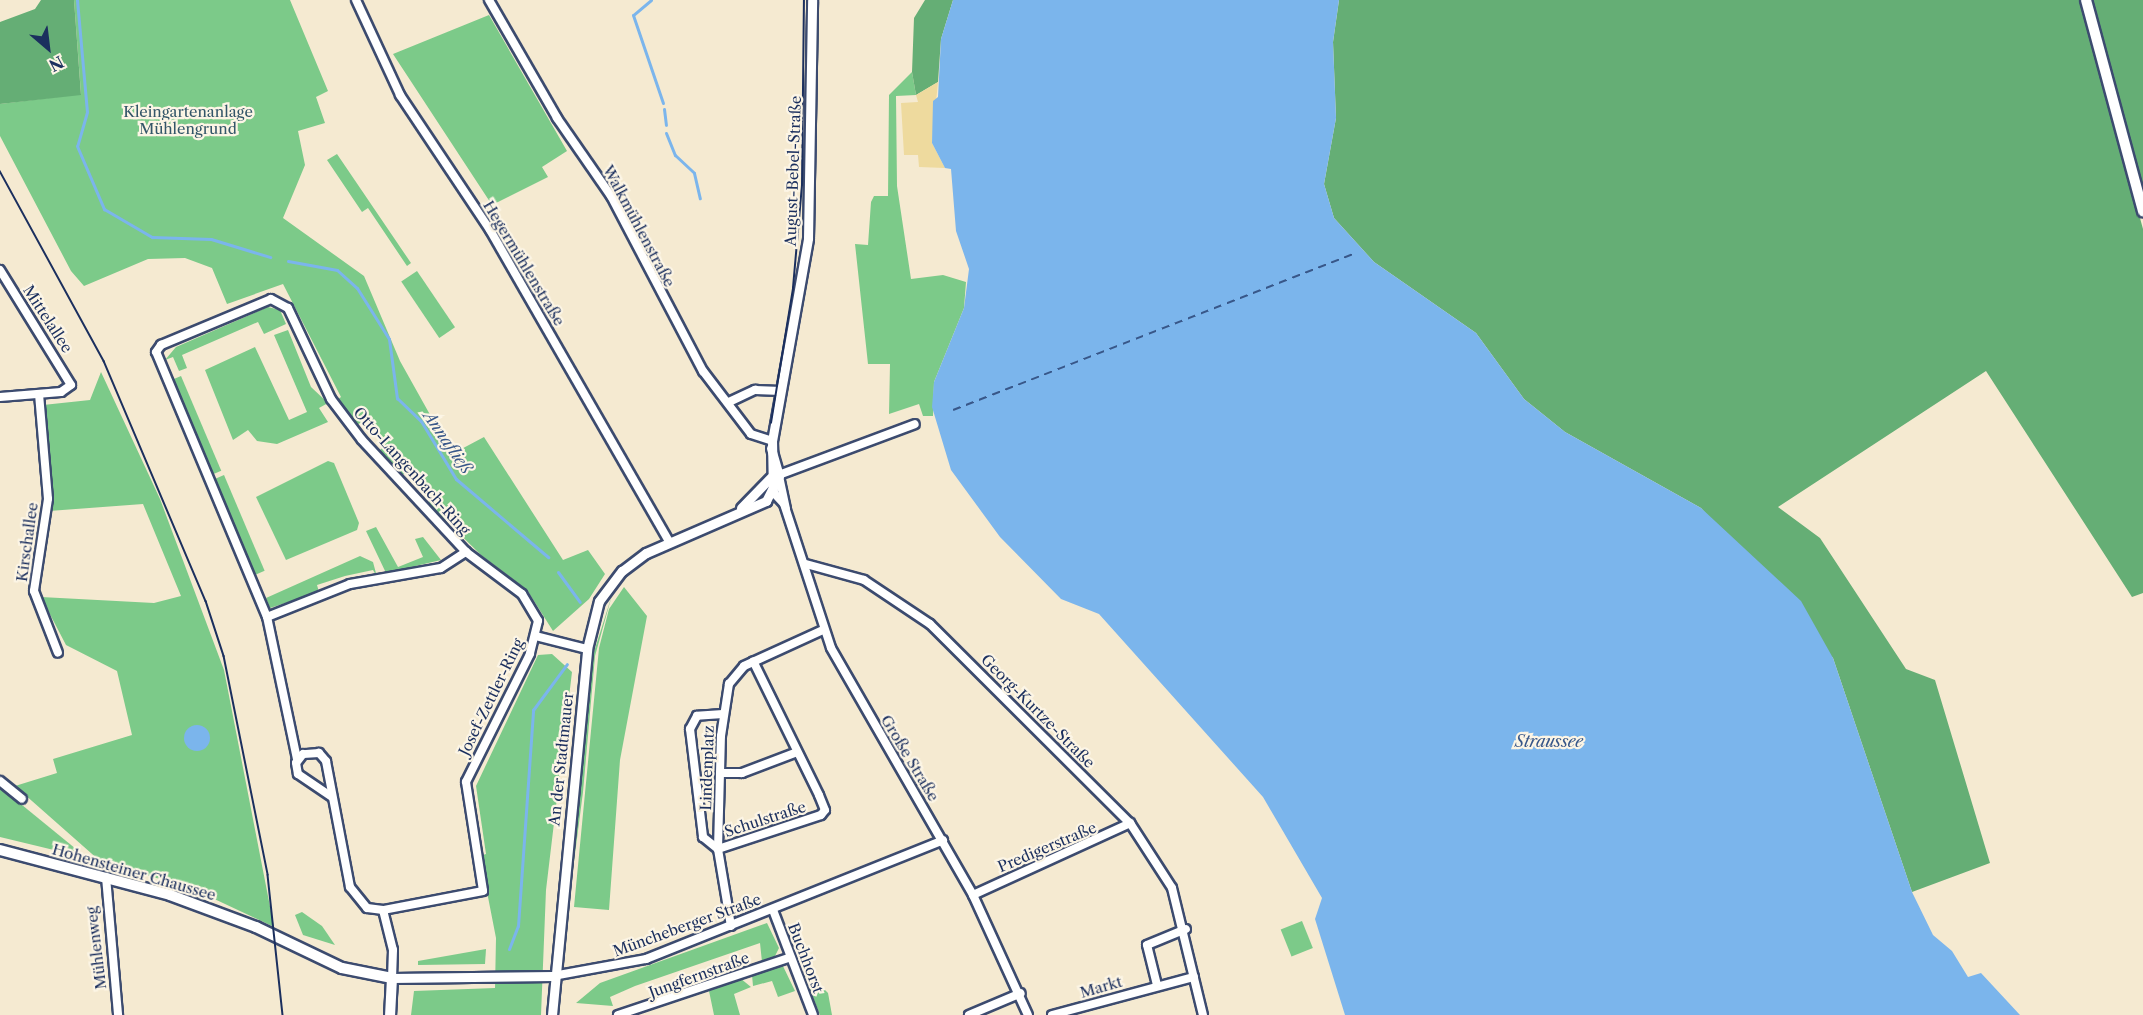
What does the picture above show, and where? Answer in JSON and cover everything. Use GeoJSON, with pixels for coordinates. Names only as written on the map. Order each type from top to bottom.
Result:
{"type":"FeatureCollection","features":[{"type":"Feature","properties":{"kind":"main road"},"geometry":{"type":"LineString","coordinates":[[2086,0],[2143,211]]}},
{"type":"Feature","properties":{"kind":"main road","name":"Hohensteiner Chaussee"},"geometry":{"type":"LineString","coordinates":[[0,850],[106,878],[219,912],[342,968],[392,978]]}},
{"type":"Feature","properties":{"kind":"main road"},"geometry":{"type":"LineString","coordinates":[[390,1015],[392,978]]}},
{"type":"Feature","properties":{"kind":"street","name":"Hegermühlenstraße"},"geometry":{"type":"LineString","coordinates":[[356,0],[400,95],[490,230],[669,541]]}},
{"type":"Feature","properties":{"kind":"street","name":"Walkmühlenstraße"},"geometry":{"type":"LineString","coordinates":[[489,0],[557,118],[611,196],[696,360],[751,434],[772,444]]}},
{"type":"Feature","properties":{"kind":"street","name":"August-Bebel-Straße"},"geometry":{"type":"LineString","coordinates":[[773,492],[775,477],[772,444],[808,238],[812,0]]}},
{"type":"Feature","properties":{"kind":"street","name":"Mittelallee"},"geometry":{"type":"LineString","coordinates":[[0,270],[71,385],[65,391],[39,394]]}},
{"type":"Feature","properties":{"kind":"street","name":"Otto-Langenbach-Ring"},"geometry":{"type":"LineString","coordinates":[[280,300],[288,308],[334,404],[466,552],[441,568],[350,584],[267,617],[156,352],[161,345],[258,303],[280,300]]}},
{"type":"Feature","properties":{"kind":"street"},"geometry":{"type":"LineString","coordinates":[[729,402],[755,390],[781,391]]}},
{"type":"Feature","properties":{"kind":"street"},"geometry":{"type":"LineString","coordinates":[[0,397],[39,394]]}},
{"type":"Feature","properties":{"kind":"street","name":"Kirschallee"},"geometry":{"type":"LineString","coordinates":[[39,394],[48,499],[34,591],[58,653]]}},
{"type":"Feature","properties":{"kind":"street"},"geometry":{"type":"LineString","coordinates":[[735,513],[763,492],[775,477],[915,424]]}},
{"type":"Feature","properties":{"kind":"street","name":"Große Straße"},"geometry":{"type":"LineString","coordinates":[[775,477],[806,564],[823,630],[973,895],[1021,993],[1028,1015]]}},
{"type":"Feature","properties":{"kind":"street"},"geometry":{"type":"LineString","coordinates":[[735,513],[773,492]]}},
{"type":"Feature","properties":{"kind":"street","name":"Große Straße"},"geometry":{"type":"LineString","coordinates":[[773,492],[786,508]]}},
{"type":"Feature","properties":{"kind":"street","name":"An der Stadtmauer"},"geometry":{"type":"LineString","coordinates":[[552,1015],[587,649],[599,601],[622,571],[669,541],[735,513]]}},
{"type":"Feature","properties":{"kind":"street","name":"Josef-Zettler-Ring"},"geometry":{"type":"LineString","coordinates":[[383,910],[483,891],[466,783],[536,636],[534,606],[466,552]]}},
{"type":"Feature","properties":{"kind":"street","name":"Georg-Kurtze-Straße"},"geometry":{"type":"LineString","coordinates":[[806,564],[856,576],[930,624],[1130,823],[1166,875],[1186,929],[1203,1015]]}},
{"type":"Feature","properties":{"kind":"street"},"geometry":{"type":"LineString","coordinates":[[267,617],[303,780],[320,784],[332,797]]}},
{"type":"Feature","properties":{"kind":"street"},"geometry":{"type":"LineString","coordinates":[[723,714],[729,684],[753,661],[823,630]]}},
{"type":"Feature","properties":{"kind":"street"},"geometry":{"type":"LineString","coordinates":[[536,636],[587,649]]}},
{"type":"Feature","properties":{"kind":"street","name":"Schulstraße"},"geometry":{"type":"LineString","coordinates":[[718,849],[825,810],[795,753],[753,661]]}},
{"type":"Feature","properties":{"kind":"street","name":"Lindenplatz"},"geometry":{"type":"LineString","coordinates":[[718,849],[701,832],[690,734],[697,716],[723,714],[718,849],[731,926]]}},
{"type":"Feature","properties":{"kind":"street"},"geometry":{"type":"LineString","coordinates":[[297,759],[310,752],[326,761],[350,887],[367,908],[383,910],[393,950],[392,978]]}},
{"type":"Feature","properties":{"kind":"street"},"geometry":{"type":"LineString","coordinates":[[720,773],[742,773],[795,753]]}},
{"type":"Feature","properties":{"kind":"street"},"geometry":{"type":"LineString","coordinates":[[0,781],[22,799]]}},
{"type":"Feature","properties":{"kind":"street","name":"Predigerstraße"},"geometry":{"type":"LineString","coordinates":[[973,895],[1028,872],[1130,823]]}},
{"type":"Feature","properties":{"kind":"street","name":"Müncheberger Straße"},"geometry":{"type":"LineString","coordinates":[[392,978],[554,976],[616,968],[773,910],[943,840]]}},
{"type":"Feature","properties":{"kind":"street","name":"Mühlenweg"},"geometry":{"type":"LineString","coordinates":[[106,878],[117,1015]]}},
{"type":"Feature","properties":{"kind":"street","name":"Buchhorst"},"geometry":{"type":"LineString","coordinates":[[773,910],[813,1015]]}},
{"type":"Feature","properties":{"kind":"street"},"geometry":{"type":"LineString","coordinates":[[1157,985],[1147,945],[1186,929]]}},
{"type":"Feature","properties":{"kind":"street","name":"Jungfernstraße"},"geometry":{"type":"LineString","coordinates":[[618,1015],[791,957]]}},
{"type":"Feature","properties":{"kind":"street","name":"Markt"},"geometry":{"type":"LineString","coordinates":[[1052,1015],[1157,985],[1194,977]]}},
{"type":"Feature","properties":{"kind":"street"},"geometry":{"type":"LineString","coordinates":[[969,1015],[1021,993]]}},
{"type":"Feature","properties":{"kind":"green space"},"geometry":{"type":"Polygon","coordinates":[[[41,0],[74,0],[81,95],[0,104],[0,22],[35,9],[41,0]]]}},
{"type":"Feature","properties":{"kind":"green space","name":"Kleingartenanlage Mühlengrund"},"geometry":{"type":"Polygon","coordinates":[[[74,0],[290,0],[328,91],[316,97],[325,123],[298,131],[305,165],[283,218],[364,276],[400,361],[452,454],[484,437],[563,560],[588,550],[605,574],[589,599],[553,631],[527,590],[481,555],[428,503],[431,498],[405,473],[401,476],[379,451],[384,446],[363,421],[357,425],[337,400],[341,397],[283,284],[227,304],[212,268],[185,258],[148,259],[84,286],[71,271],[0,136],[0,104],[81,94],[74,0]]]}},
{"type":"Feature","properties":{"kind":"green space"},"geometry":{"type":"Polygon","coordinates":[[[925,0],[953,0],[941,39],[938,82],[916,95],[912,72],[914,18],[925,0]]]}},
{"type":"Feature","properties":{"kind":"green space"},"geometry":{"type":"Polygon","coordinates":[[[1339,0],[2080,0],[2143,229],[2143,593],[2132,597],[1986,371],[1778,507],[1820,538],[1906,669],[1935,680],[1990,863],[1912,892],[1833,658],[1701,508],[1565,432],[1524,399],[1476,333],[1374,262],[1334,218],[1324,184],[1336,118],[1333,42],[1339,0]]]}},
{"type":"Feature","properties":{"kind":"green space"},"geometry":{"type":"Polygon","coordinates":[[[2092,0],[2143,0],[2143,189],[2092,0]]]}},
{"type":"Feature","properties":{"kind":"green space"},"geometry":{"type":"Polygon","coordinates":[[[489,15],[567,151],[542,167],[548,177],[492,205],[393,54],[489,15]]]}},
{"type":"Feature","properties":{"kind":"green space"},"geometry":{"type":"Polygon","coordinates":[[[912,72],[916,95],[896,96],[897,186],[911,279],[943,275],[966,282],[964,308],[934,382],[933,416],[923,416],[919,404],[889,414],[890,364],[868,364],[855,244],[868,245],[871,202],[874,196],[888,196],[889,95],[912,72]]]}},
{"type":"Feature","properties":{"kind":"green space"},"geometry":{"type":"Polygon","coordinates":[[[337,154],[411,263],[407,266],[368,208],[362,212],[327,160],[337,154]]]}},
{"type":"Feature","properties":{"kind":"green space"},"geometry":{"type":"Polygon","coordinates":[[[417,271],[455,327],[439,338],[401,282],[417,271]]]}},
{"type":"Feature","properties":{"kind":"green space"},"geometry":{"type":"Polygon","coordinates":[[[268,307],[280,310],[286,324],[264,334],[258,322],[182,355],[187,368],[179,371],[173,357],[165,360],[176,347],[268,307]]]}},
{"type":"Feature","properties":{"kind":"green space"},"geometry":{"type":"Polygon","coordinates":[[[288,330],[311,387],[328,403],[319,408],[328,422],[277,444],[257,441],[248,430],[233,440],[205,370],[255,347],[289,420],[307,412],[274,335],[288,330]]]}},
{"type":"Feature","properties":{"kind":"green space"},"geometry":{"type":"Polygon","coordinates":[[[101,372],[160,499],[224,670],[274,927],[193,889],[100,861],[15,786],[57,773],[53,759],[132,735],[117,671],[66,645],[41,597],[154,603],[181,596],[143,504],[49,511],[43,405],[90,400],[101,372]]]}},
{"type":"Feature","properties":{"kind":"green space"},"geometry":{"type":"Polygon","coordinates":[[[181,376],[221,471],[213,474],[173,380],[181,376]]]}},
{"type":"Feature","properties":{"kind":"green space"},"geometry":{"type":"Polygon","coordinates":[[[328,461],[334,463],[359,523],[357,530],[286,560],[256,497],[328,461]]]}},
{"type":"Feature","properties":{"kind":"green space"},"geometry":{"type":"Polygon","coordinates":[[[224,475],[265,571],[255,575],[215,479],[224,475]]]}},
{"type":"Feature","properties":{"kind":"green space"},"geometry":{"type":"Polygon","coordinates":[[[376,527],[398,567],[423,557],[415,539],[423,537],[441,560],[386,573],[366,531],[376,527]]]}},
{"type":"Feature","properties":{"kind":"green space"},"geometry":{"type":"Polygon","coordinates":[[[360,556],[373,562],[377,577],[373,570],[345,576],[317,585],[319,592],[270,608],[266,598],[360,556]]]}},
{"type":"Feature","properties":{"kind":"green space"},"geometry":{"type":"Polygon","coordinates":[[[624,587],[647,616],[620,760],[609,910],[574,907],[599,648],[609,609],[624,587]]]}},
{"type":"Feature","properties":{"kind":"green space"},"geometry":{"type":"Polygon","coordinates":[[[612,595],[595,656],[583,792],[568,908],[593,655],[612,595]]]}},
{"type":"Feature","properties":{"kind":"green space"},"geometry":{"type":"Polygon","coordinates":[[[552,654],[572,672],[546,890],[541,1015],[411,1015],[414,991],[495,988],[496,938],[480,856],[486,854],[476,786],[538,655],[552,654]]]}},
{"type":"Feature","properties":{"kind":"green space"},"geometry":{"type":"Polygon","coordinates":[[[0,787],[87,858],[0,837],[0,787]]]}},
{"type":"Feature","properties":{"kind":"green space"},"geometry":{"type":"Polygon","coordinates":[[[302,912],[322,926],[335,945],[303,935],[295,915],[302,912]]]}},
{"type":"Feature","properties":{"kind":"green space"},"geometry":{"type":"Polygon","coordinates":[[[1302,921],[1313,948],[1292,957],[1281,930],[1302,921]]]}},
{"type":"Feature","properties":{"kind":"green space"},"geometry":{"type":"Polygon","coordinates":[[[767,923],[779,948],[774,958],[762,962],[760,943],[635,986],[610,997],[613,1006],[576,1003],[600,983],[767,923]]]}},
{"type":"Feature","properties":{"kind":"green space"},"geometry":{"type":"Polygon","coordinates":[[[486,949],[485,964],[418,965],[418,961],[486,949]]]}},
{"type":"Feature","properties":{"kind":"green space"},"geometry":{"type":"Polygon","coordinates":[[[782,964],[795,991],[778,997],[772,981],[753,986],[752,975],[782,964]]]}},
{"type":"Feature","properties":{"kind":"green space"},"geometry":{"type":"Polygon","coordinates":[[[740,978],[751,987],[734,994],[740,1015],[714,1015],[709,991],[740,978]]]}},
{"type":"Feature","properties":{"kind":"green space"},"geometry":{"type":"Polygon","coordinates":[[[814,979],[828,993],[832,1015],[820,1015],[807,982],[814,979]]]}},
{"type":"Feature","properties":{"kind":"sand"},"geometry":{"type":"Polygon","coordinates":[[[938,82],[932,143],[945,168],[919,167],[918,155],[904,155],[901,103],[918,102],[916,95],[938,82]]]}},
{"type":"Feature","properties":{"kind":"water","name":"Straussee"},"geometry":{"type":"Polygon","coordinates":[[[953,0],[1339,0],[1333,42],[1336,118],[1324,184],[1334,218],[1374,262],[1476,333],[1524,399],[1565,432],[1701,508],[1801,601],[1833,658],[1912,892],[1933,935],[1952,951],[1968,977],[1981,973],[2020,1015],[1345,1015],[1315,919],[1322,898],[1263,797],[1099,614],[1061,599],[1000,537],[951,470],[932,407],[934,382],[964,308],[969,269],[956,231],[951,169],[945,168],[932,143],[933,101],[938,97],[941,39],[953,0]]]}},
{"type":"Feature","properties":{"kind":"water"},"geometry":{"type":"Polygon","coordinates":[[[197,725],[206,729],[210,738],[206,747],[197,751],[188,747],[184,738],[188,729],[197,725]]]}},
{"type":"Feature","properties":{"kind":"waterway","name":"Annafließ"},"geometry":{"type":"LineString","coordinates":[[77,0],[87,112],[77,146],[104,209],[152,237],[211,239],[270,257]]}},
{"type":"Feature","properties":{"kind":"waterway"},"geometry":{"type":"LineString","coordinates":[[651,0],[633,15],[663,103]]}},
{"type":"Feature","properties":{"kind":"waterway"},"geometry":{"type":"LineString","coordinates":[[664,109],[666,125]]}},
{"type":"Feature","properties":{"kind":"waterway"},"geometry":{"type":"LineString","coordinates":[[666,133],[675,155],[694,173],[700,198]]}},
{"type":"Feature","properties":{"kind":"waterway","name":"Annafließ"},"geometry":{"type":"LineString","coordinates":[[288,261],[337,270],[357,288],[389,339],[397,398],[421,421],[456,479],[548,557]]}},
{"type":"Feature","properties":{"kind":"waterway","name":"Annafließ"},"geometry":{"type":"LineString","coordinates":[[558,572],[580,602]]}},
{"type":"Feature","properties":{"kind":"waterway"},"geometry":{"type":"LineString","coordinates":[[509,949],[518,926],[533,710],[567,664]]}},
{"type":"Feature","properties":{"kind":"ferry route"},"geometry":{"type":"LineString","coordinates":[[953,410],[1354,254]]}},
{"type":"Feature","properties":{"kind":"tram line"},"geometry":{"type":"LineString","coordinates":[[771,423],[793,288],[802,185],[804,0]]}},
{"type":"Feature","properties":{"kind":"tram line"},"geometry":{"type":"LineString","coordinates":[[0,171],[104,361],[206,601],[224,656],[268,875],[283,1015]]}}]}
